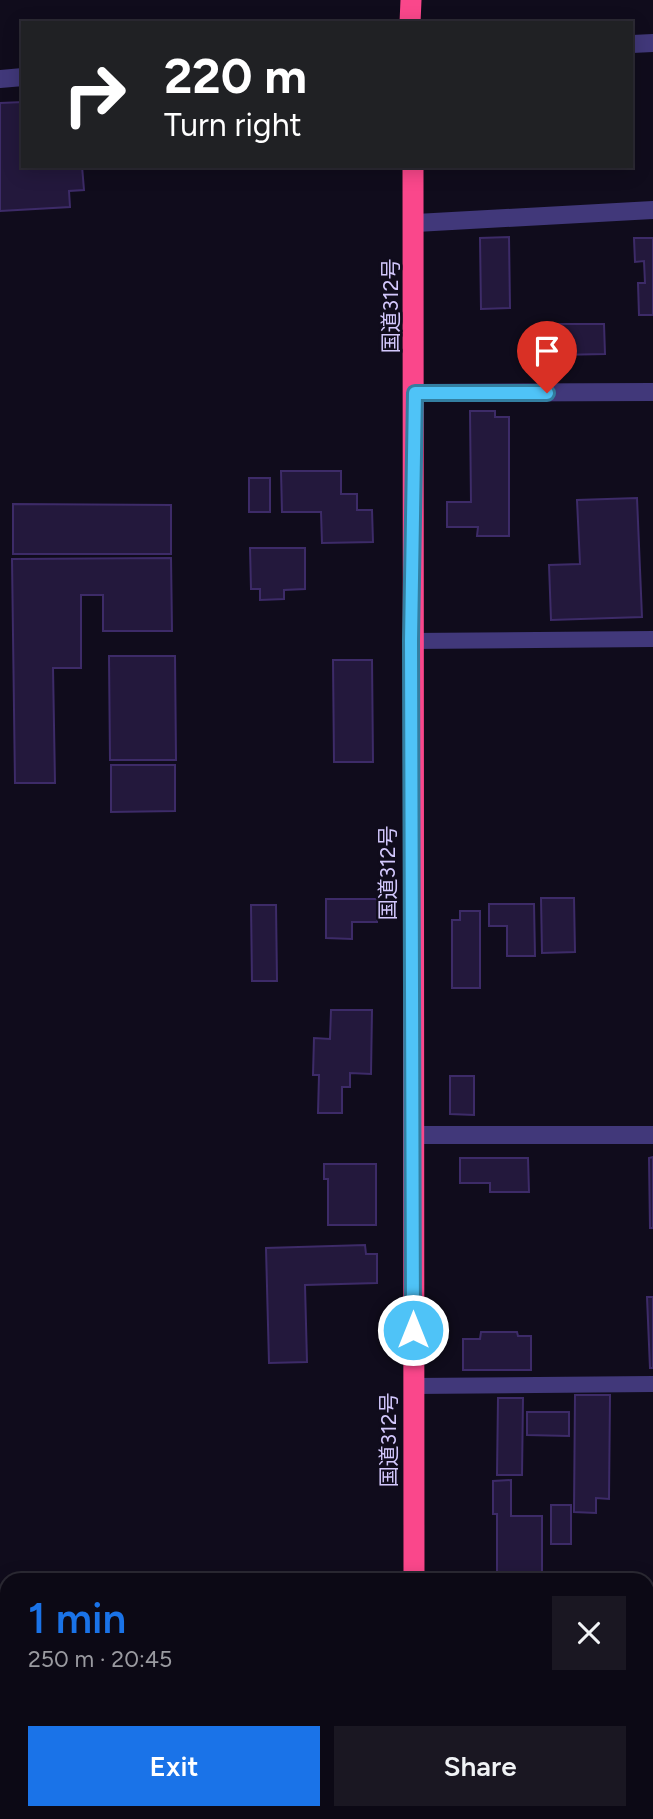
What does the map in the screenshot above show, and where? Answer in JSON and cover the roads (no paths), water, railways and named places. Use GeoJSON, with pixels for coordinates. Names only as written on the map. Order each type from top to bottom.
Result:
{"type":"FeatureCollection","features":[{"type":"Feature","properties":{"kind":"highway"},"geometry":{"type":"LineString","coordinates":[[410,21],[411,0]]}},
{"type":"Feature","properties":{"kind":"highway","name":"国道312号"},"geometry":{"type":"LineString","coordinates":[[414,168],[415,393],[411,641],[414,1573]]}},
{"type":"Feature","properties":{"kind":"street"},"geometry":{"type":"LineString","coordinates":[[633,44],[653,43]]}},
{"type":"Feature","properties":{"kind":"street"},"geometry":{"type":"LineString","coordinates":[[0,79],[21,77]]}},
{"type":"Feature","properties":{"kind":"street"},"geometry":{"type":"LineString","coordinates":[[416,223],[653,210]]}},
{"type":"Feature","properties":{"kind":"street"},"geometry":{"type":"LineString","coordinates":[[415,393],[653,392]]}},
{"type":"Feature","properties":{"kind":"street"},"geometry":{"type":"LineString","coordinates":[[413,1135],[653,1135]]}},
{"type":"Feature","properties":{"kind":"lane"},"geometry":{"type":"LineString","coordinates":[[411,641],[653,639]]}},
{"type":"Feature","properties":{"kind":"lane"},"geometry":{"type":"LineString","coordinates":[[413,1385],[653,1384]]}}]}
